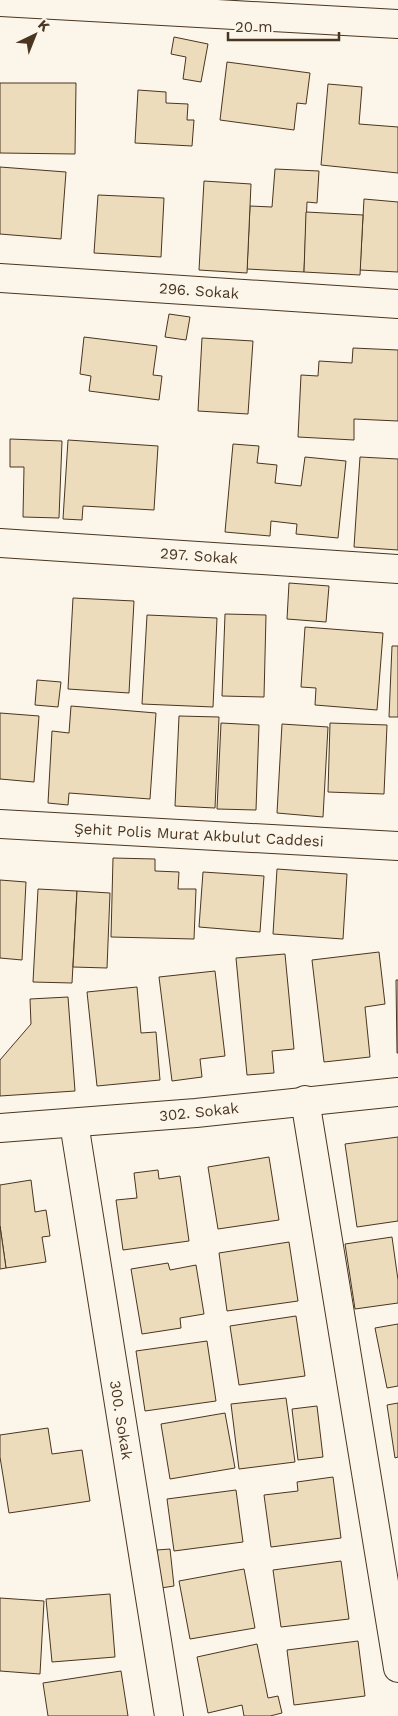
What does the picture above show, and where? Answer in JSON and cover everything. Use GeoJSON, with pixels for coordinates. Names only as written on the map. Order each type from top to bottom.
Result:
{"type":"FeatureCollection","features":[{"type":"Feature","properties":{"kind":"street"},"geometry":{"type":"LineString","coordinates":[[0,2],[398,24]]}},
{"type":"Feature","properties":{"kind":"street","name":"296. Sokak"},"geometry":{"type":"LineString","coordinates":[[0,278],[398,304]]}},
{"type":"Feature","properties":{"kind":"street","name":"297. Sokak"},"geometry":{"type":"LineString","coordinates":[[0,543],[398,569]]}},
{"type":"Feature","properties":{"kind":"street","name":"Şehit Polis Murat Akbulut Caddesi"},"geometry":{"type":"LineString","coordinates":[[0,824],[398,846]]}},
{"type":"Feature","properties":{"kind":"street","name":"302. Sokak"},"geometry":{"type":"LineString","coordinates":[[0,1128],[196,1113],[305,1100],[398,1092]]}},
{"type":"Feature","properties":{"kind":"street"},"geometry":{"type":"LineString","coordinates":[[305,1100],[398,1668]]}},
{"type":"Feature","properties":{"kind":"street","name":"300. Sokak"},"geometry":{"type":"LineString","coordinates":[[74,1123],[169,1716]]}},
{"type":"Feature","properties":{"kind":"building"},"geometry":{"type":"Polygon","coordinates":[[[174,37],[208,44],[201,82],[183,79],[186,57],[171,54],[174,37]]]}},
{"type":"Feature","properties":{"kind":"building"},"geometry":{"type":"Polygon","coordinates":[[[227,62],[310,73],[306,104],[297,103],[294,130],[220,120],[227,62]]]}},
{"type":"Feature","properties":{"kind":"building"},"geometry":{"type":"Polygon","coordinates":[[[0,83],[76,83],[75,154],[0,153],[0,83]]]}},
{"type":"Feature","properties":{"kind":"building"},"geometry":{"type":"Polygon","coordinates":[[[328,84],[362,87],[359,124],[398,127],[398,173],[321,165],[328,84]]]}},
{"type":"Feature","properties":{"kind":"building"},"geometry":{"type":"Polygon","coordinates":[[[138,90],[166,92],[166,103],[188,104],[187,120],[194,120],[192,146],[135,143],[138,90]]]}},
{"type":"Feature","properties":{"kind":"building"},"geometry":{"type":"Polygon","coordinates":[[[0,167],[66,172],[61,239],[0,234],[0,167]]]}},
{"type":"Feature","properties":{"kind":"building"},"geometry":{"type":"Polygon","coordinates":[[[275,169],[319,171],[317,203],[307,202],[304,272],[247,269],[250,206],[272,207],[275,169]]]}},
{"type":"Feature","properties":{"kind":"building"},"geometry":{"type":"Polygon","coordinates":[[[204,181],[251,184],[247,273],[199,270],[204,181]]]}},
{"type":"Feature","properties":{"kind":"building"},"geometry":{"type":"Polygon","coordinates":[[[98,195],[164,198],[161,257],[94,253],[98,195]]]}},
{"type":"Feature","properties":{"kind":"building"},"geometry":{"type":"Polygon","coordinates":[[[364,199],[398,202],[398,272],[360,270],[364,199]]]}},
{"type":"Feature","properties":{"kind":"building"},"geometry":{"type":"Polygon","coordinates":[[[306,212],[363,215],[360,275],[304,272],[306,212]]]}},
{"type":"Feature","properties":{"kind":"building"},"geometry":{"type":"Polygon","coordinates":[[[169,314],[190,317],[186,340],[165,337],[169,314]]]}},
{"type":"Feature","properties":{"kind":"building"},"geometry":{"type":"Polygon","coordinates":[[[84,337],[157,346],[153,375],[162,376],[159,400],[89,391],[91,376],[80,374],[84,337]]]}},
{"type":"Feature","properties":{"kind":"building"},"geometry":{"type":"Polygon","coordinates":[[[202,338],[253,341],[248,414],[198,411],[202,338]]]}},
{"type":"Feature","properties":{"kind":"building"},"geometry":{"type":"Polygon","coordinates":[[[353,348],[398,350],[398,421],[354,419],[354,440],[298,437],[301,375],[318,376],[319,361],[352,363],[353,348]]]}},
{"type":"Feature","properties":{"kind":"building"},"geometry":{"type":"Polygon","coordinates":[[[10,439],[62,441],[59,518],[23,517],[24,467],[10,467],[10,439]]]}},
{"type":"Feature","properties":{"kind":"building"},"geometry":{"type":"Polygon","coordinates":[[[68,440],[158,446],[154,510],[83,506],[82,520],[63,519],[68,440]]]}},
{"type":"Feature","properties":{"kind":"building"},"geometry":{"type":"Polygon","coordinates":[[[233,444],[259,446],[257,463],[277,465],[275,483],[301,486],[305,457],[346,461],[338,538],[296,534],[297,524],[271,521],[270,536],[225,532],[233,444]]]}},
{"type":"Feature","properties":{"kind":"building"},"geometry":{"type":"Polygon","coordinates":[[[360,457],[398,459],[398,550],[354,547],[360,457]]]}},
{"type":"Feature","properties":{"kind":"building"},"geometry":{"type":"Polygon","coordinates":[[[289,583],[329,586],[326,622],[287,619],[289,583]]]}},
{"type":"Feature","properties":{"kind":"building"},"geometry":{"type":"Polygon","coordinates":[[[73,598],[134,601],[129,693],[68,689],[73,598]]]}},
{"type":"Feature","properties":{"kind":"building"},"geometry":{"type":"Polygon","coordinates":[[[225,614],[266,615],[264,697],[222,696],[225,614]]]}},
{"type":"Feature","properties":{"kind":"building"},"geometry":{"type":"Polygon","coordinates":[[[147,615],[217,618],[213,707],[142,704],[147,615]]]}},
{"type":"Feature","properties":{"kind":"building"},"geometry":{"type":"Polygon","coordinates":[[[305,627],[383,633],[377,710],[315,705],[316,688],[301,687],[305,627]]]}},
{"type":"Feature","properties":{"kind":"building"},"geometry":{"type":"Polygon","coordinates":[[[392,646],[398,646],[398,717],[389,717],[392,646]]]}},
{"type":"Feature","properties":{"kind":"building"},"geometry":{"type":"Polygon","coordinates":[[[37,680],[61,682],[58,707],[35,705],[37,680]]]}},
{"type":"Feature","properties":{"kind":"building"},"geometry":{"type":"Polygon","coordinates":[[[71,706],[156,713],[150,799],[69,793],[68,805],[48,803],[52,731],[69,733],[71,706]]]}},
{"type":"Feature","properties":{"kind":"building"},"geometry":{"type":"Polygon","coordinates":[[[0,713],[39,716],[34,782],[0,779],[0,713]]]}},
{"type":"Feature","properties":{"kind":"building"},"geometry":{"type":"Polygon","coordinates":[[[179,716],[219,717],[215,808],[175,806],[179,716]]]}},
{"type":"Feature","properties":{"kind":"building"},"geometry":{"type":"Polygon","coordinates":[[[221,723],[259,725],[256,810],[217,809],[221,723]]]}},
{"type":"Feature","properties":{"kind":"building"},"geometry":{"type":"Polygon","coordinates":[[[330,723],[387,725],[384,794],[328,792],[330,723]]]}},
{"type":"Feature","properties":{"kind":"building"},"geometry":{"type":"Polygon","coordinates":[[[282,724],[328,727],[323,817],[277,813],[282,724]]]}},
{"type":"Feature","properties":{"kind":"building"},"geometry":{"type":"Polygon","coordinates":[[[113,858],[155,859],[155,871],[179,872],[178,889],[196,889],[194,939],[111,937],[113,858]]]}},
{"type":"Feature","properties":{"kind":"building"},"geometry":{"type":"Polygon","coordinates":[[[277,869],[347,874],[343,939],[273,934],[277,869]]]}},
{"type":"Feature","properties":{"kind":"building"},"geometry":{"type":"Polygon","coordinates":[[[203,872],[264,876],[260,932],[199,927],[203,872]]]}},
{"type":"Feature","properties":{"kind":"building"},"geometry":{"type":"Polygon","coordinates":[[[0,880],[26,882],[22,960],[0,958],[0,880]]]}},
{"type":"Feature","properties":{"kind":"building"},"geometry":{"type":"Polygon","coordinates":[[[38,889],[77,891],[72,983],[33,982],[38,889]]]}},
{"type":"Feature","properties":{"kind":"building"},"geometry":{"type":"Polygon","coordinates":[[[77,891],[110,893],[107,968],[73,967],[77,891]]]}},
{"type":"Feature","properties":{"kind":"building"},"geometry":{"type":"Polygon","coordinates":[[[379,952],[385,1004],[365,1007],[370,1057],[324,1062],[312,960],[379,952]]]}},
{"type":"Feature","properties":{"kind":"building"},"geometry":{"type":"Polygon","coordinates":[[[285,954],[294,1049],[272,1051],[274,1073],[247,1075],[236,958],[285,954]]]}},
{"type":"Feature","properties":{"kind":"building"},"geometry":{"type":"Polygon","coordinates":[[[215,971],[225,1056],[200,1059],[202,1077],[172,1081],[159,977],[215,971]]]}},
{"type":"Feature","properties":{"kind":"building"},"geometry":{"type":"Polygon","coordinates":[[[396,980],[398,980],[398,1053],[397,1053],[396,980]]]}},
{"type":"Feature","properties":{"kind":"building"},"geometry":{"type":"Polygon","coordinates":[[[137,987],[141,1033],[156,1032],[160,1080],[97,1086],[87,992],[137,987]]]}},
{"type":"Feature","properties":{"kind":"building"},"geometry":{"type":"Polygon","coordinates":[[[68,997],[75,1091],[0,1096],[0,1060],[31,1024],[30,999],[68,997]]]}},
{"type":"Feature","properties":{"kind":"building"},"geometry":{"type":"Polygon","coordinates":[[[398,1137],[398,1221],[357,1227],[345,1144],[398,1137]]]}},
{"type":"Feature","properties":{"kind":"building"},"geometry":{"type":"Polygon","coordinates":[[[269,1157],[279,1220],[218,1229],[208,1167],[269,1157]]]}},
{"type":"Feature","properties":{"kind":"building"},"geometry":{"type":"Polygon","coordinates":[[[158,1170],[159,1179],[180,1176],[189,1241],[123,1250],[116,1200],[137,1198],[134,1173],[158,1170]]]}},
{"type":"Feature","properties":{"kind":"building"},"geometry":{"type":"Polygon","coordinates":[[[31,1180],[35,1212],[46,1210],[50,1236],[42,1237],[46,1262],[6,1268],[0,1226],[0,1185],[31,1180]]]}},
{"type":"Feature","properties":{"kind":"building"},"geometry":{"type":"Polygon","coordinates":[[[0,1226],[6,1268],[0,1269],[0,1226]]]}},
{"type":"Feature","properties":{"kind":"building"},"geometry":{"type":"Polygon","coordinates":[[[392,1237],[398,1280],[398,1303],[355,1309],[345,1244],[392,1237]]]}},
{"type":"Feature","properties":{"kind":"building"},"geometry":{"type":"Polygon","coordinates":[[[289,1242],[298,1301],[227,1311],[219,1253],[289,1242]]]}},
{"type":"Feature","properties":{"kind":"building"},"geometry":{"type":"Polygon","coordinates":[[[168,1263],[170,1270],[196,1265],[204,1314],[180,1318],[181,1328],[142,1334],[131,1269],[168,1263]]]}},
{"type":"Feature","properties":{"kind":"building"},"geometry":{"type":"Polygon","coordinates":[[[296,1316],[305,1376],[239,1385],[230,1326],[296,1316]]]}},
{"type":"Feature","properties":{"kind":"building"},"geometry":{"type":"Polygon","coordinates":[[[398,1324],[398,1386],[387,1388],[375,1328],[398,1324]]]}},
{"type":"Feature","properties":{"kind":"building"},"geometry":{"type":"Polygon","coordinates":[[[207,1341],[216,1401],[145,1411],[136,1351],[207,1341]]]}},
{"type":"Feature","properties":{"kind":"building"},"geometry":{"type":"Polygon","coordinates":[[[286,1398],[295,1462],[239,1469],[231,1404],[286,1398]]]}},
{"type":"Feature","properties":{"kind":"building"},"geometry":{"type":"Polygon","coordinates":[[[398,1403],[398,1457],[395,1458],[387,1405],[398,1403]]]}},
{"type":"Feature","properties":{"kind":"building"},"geometry":{"type":"Polygon","coordinates":[[[317,1406],[323,1457],[298,1460],[292,1409],[317,1406]]]}},
{"type":"Feature","properties":{"kind":"building"},"geometry":{"type":"Polygon","coordinates":[[[225,1413],[235,1468],[170,1479],[161,1424],[225,1413]]]}},
{"type":"Feature","properties":{"kind":"building"},"geometry":{"type":"Polygon","coordinates":[[[48,1428],[52,1454],[82,1450],[90,1501],[9,1513],[0,1457],[0,1435],[48,1428]]]}},
{"type":"Feature","properties":{"kind":"building"},"geometry":{"type":"Polygon","coordinates":[[[333,1477],[341,1538],[271,1547],[264,1495],[298,1491],[297,1482],[333,1477]]]}},
{"type":"Feature","properties":{"kind":"building"},"geometry":{"type":"Polygon","coordinates":[[[236,1490],[243,1542],[174,1551],[167,1499],[236,1490]]]}},
{"type":"Feature","properties":{"kind":"building"},"geometry":{"type":"Polygon","coordinates":[[[170,1549],[174,1586],[161,1588],[157,1550],[170,1549]]]}},
{"type":"Feature","properties":{"kind":"building"},"geometry":{"type":"Polygon","coordinates":[[[341,1561],[349,1619],[281,1627],[273,1570],[341,1561]]]}},
{"type":"Feature","properties":{"kind":"building"},"geometry":{"type":"Polygon","coordinates":[[[244,1569],[255,1628],[190,1639],[179,1581],[244,1569]]]}},
{"type":"Feature","properties":{"kind":"building"},"geometry":{"type":"Polygon","coordinates":[[[110,1594],[115,1657],[52,1662],[46,1599],[110,1594]]]}},
{"type":"Feature","properties":{"kind":"building"},"geometry":{"type":"Polygon","coordinates":[[[0,1598],[44,1601],[40,1674],[0,1671],[0,1598]]]}},
{"type":"Feature","properties":{"kind":"building"},"geometry":{"type":"Polygon","coordinates":[[[358,1641],[365,1696],[294,1705],[287,1650],[358,1641]]]}},
{"type":"Feature","properties":{"kind":"building"},"geometry":{"type":"Polygon","coordinates":[[[257,1644],[268,1698],[278,1696],[282,1713],[270,1716],[244,1716],[242,1705],[208,1713],[197,1657],[257,1644]]]}},
{"type":"Feature","properties":{"kind":"building"},"geometry":{"type":"Polygon","coordinates":[[[121,1671],[128,1716],[48,1716],[43,1683],[121,1671]]]}}]}
